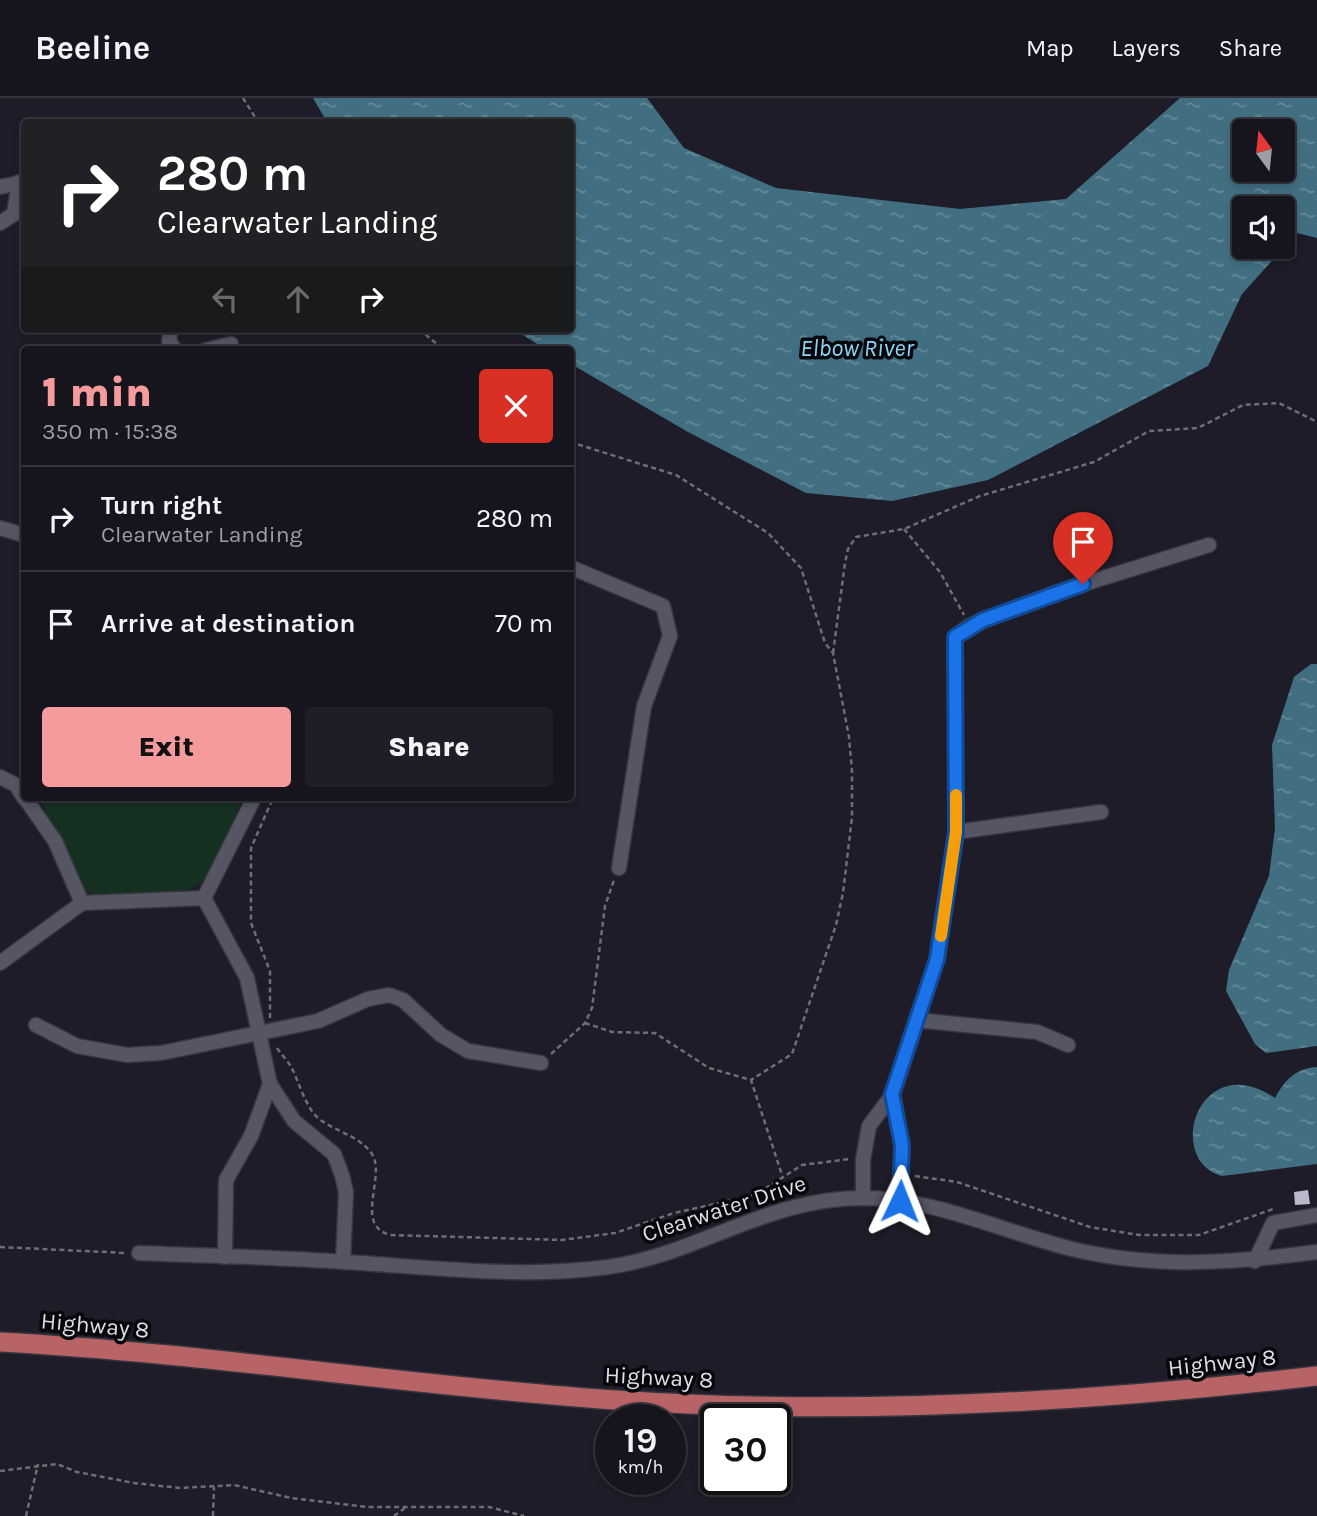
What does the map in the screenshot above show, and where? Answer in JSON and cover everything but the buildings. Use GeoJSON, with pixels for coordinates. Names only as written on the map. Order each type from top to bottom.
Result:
{"type":"FeatureCollection","features":[{"type":"Feature","properties":{"kind":"main road","name":"Highway 8"},"geometry":{"type":"LineString","coordinates":[[0,1342],[198,1358],[571,1397],[743,1405],[990,1403],[1135,1395],[1317,1376]]}},
{"type":"Feature","properties":{"kind":"street"},"geometry":{"type":"LineString","coordinates":[[0,187],[21,182]]}},
{"type":"Feature","properties":{"kind":"street"},"geometry":{"type":"LineString","coordinates":[[0,223],[14,214],[21,186]]}},
{"type":"Feature","properties":{"kind":"street"},"geometry":{"type":"LineString","coordinates":[[0,528],[21,534]]}},
{"type":"Feature","properties":{"kind":"street"},"geometry":{"type":"LineString","coordinates":[[863,1198],[863,1160],[869,1126],[892,1094],[937,959],[956,832],[955,637],[969,626],[1058,592],[1209,545]]}},
{"type":"Feature","properties":{"kind":"street"},"geometry":{"type":"LineString","coordinates":[[574,569],[663,606],[670,636],[644,706],[619,868]]}},
{"type":"Feature","properties":{"kind":"street"},"geometry":{"type":"LineString","coordinates":[[0,777],[16,785],[21,792]]}},
{"type":"Feature","properties":{"kind":"street"},"geometry":{"type":"LineString","coordinates":[[27,801],[55,841],[82,903]]}},
{"type":"Feature","properties":{"kind":"street"},"geometry":{"type":"LineString","coordinates":[[204,898],[252,801]]}},
{"type":"Feature","properties":{"kind":"street"},"geometry":{"type":"LineString","coordinates":[[956,832],[1101,813]]}},
{"type":"Feature","properties":{"kind":"street"},"geometry":{"type":"LineString","coordinates":[[0,963],[82,903],[204,898]]}},
{"type":"Feature","properties":{"kind":"street"},"geometry":{"type":"LineString","coordinates":[[204,898],[247,978],[266,1032],[270,1084],[251,1136],[226,1180],[225,1257]]}},
{"type":"Feature","properties":{"kind":"street"},"geometry":{"type":"LineString","coordinates":[[36,1025],[77,1046],[127,1055],[161,1053],[332,1017],[368,999],[390,995],[403,1000],[441,1035],[468,1051],[541,1063]]}},
{"type":"Feature","properties":{"kind":"street"},"geometry":{"type":"LineString","coordinates":[[916,1020],[1037,1031],[1068,1045]]}},
{"type":"Feature","properties":{"kind":"street"},"geometry":{"type":"LineString","coordinates":[[270,1084],[294,1121],[334,1154],[346,1192],[343,1262]]}},
{"type":"Feature","properties":{"kind":"street"},"geometry":{"type":"LineString","coordinates":[[892,1094],[902,1145],[900,1201]]}},
{"type":"Feature","properties":{"kind":"street","name":"Clearwater Drive"},"geometry":{"type":"LineString","coordinates":[[139,1253],[343,1262],[454,1271],[561,1273],[615,1266],[664,1252],[776,1210],[816,1200],[863,1198],[900,1201],[1072,1249],[1138,1262],[1255,1261],[1317,1252]]}},
{"type":"Feature","properties":{"kind":"street"},"geometry":{"type":"LineString","coordinates":[[1255,1261],[1273,1223],[1317,1215]]}},
{"type":"Feature","properties":{"kind":"path"},"geometry":{"type":"LineString","coordinates":[[243,98],[256,119]]}},
{"type":"Feature","properties":{"kind":"path"},"geometry":{"type":"LineString","coordinates":[[424,333],[439,346]]}},
{"type":"Feature","properties":{"kind":"path"},"geometry":{"type":"LineString","coordinates":[[584,1023],[612,1032],[655,1033],[709,1068],[751,1080],[793,1054],[836,925],[843,893],[852,817],[852,771],[849,737],[833,653],[848,549],[862,535],[904,529],[980,496],[1094,462],[1149,431],[1198,428],[1243,405],[1279,403],[1317,422]]}},
{"type":"Feature","properties":{"kind":"path"},"geometry":{"type":"LineString","coordinates":[[574,443],[676,475],[768,533],[801,568],[825,643],[833,653]]}},
{"type":"Feature","properties":{"kind":"path"},"geometry":{"type":"LineString","coordinates":[[904,529],[940,572],[969,626]]}},
{"type":"Feature","properties":{"kind":"path"},"geometry":{"type":"LineString","coordinates":[[272,801],[251,848],[251,923],[271,971],[266,1032],[290,1066],[316,1116],[371,1152],[376,1165],[372,1192],[373,1216],[375,1224],[384,1233],[450,1234],[505,1240],[589,1237],[615,1233],[674,1213],[755,1195],[782,1175],[814,1162],[847,1158],[863,1160]]}},
{"type":"Feature","properties":{"kind":"path"},"geometry":{"type":"LineString","coordinates":[[541,1063],[584,1023],[596,996],[605,906],[619,868]]}},
{"type":"Feature","properties":{"kind":"path"},"geometry":{"type":"LineString","coordinates":[[751,1080],[782,1175]]}},
{"type":"Feature","properties":{"kind":"path"},"geometry":{"type":"LineString","coordinates":[[901,1175],[957,1182],[1083,1224],[1139,1235],[1199,1235],[1271,1208],[1284,1209]]}},
{"type":"Feature","properties":{"kind":"path"},"geometry":{"type":"LineString","coordinates":[[0,1247],[139,1253]]}},
{"type":"Feature","properties":{"kind":"path"},"geometry":{"type":"LineString","coordinates":[[0,1471],[38,1464],[57,1464],[77,1472],[134,1483],[214,1487],[234,1485],[291,1498],[405,1508],[489,1507],[524,1516]]}},
{"type":"Feature","properties":{"kind":"path"},"geometry":{"type":"LineString","coordinates":[[26,1516],[38,1464]]}},
{"type":"Feature","properties":{"kind":"path"},"geometry":{"type":"LineString","coordinates":[[213,1516],[214,1487]]}},
{"type":"Feature","properties":{"kind":"path"},"geometry":{"type":"LineString","coordinates":[[394,1516],[405,1508]]}},
{"type":"Feature","properties":{"kind":"green space"},"geometry":{"type":"Polygon","coordinates":[[[40,801],[241,801],[217,863],[200,883],[190,889],[176,893],[106,896],[84,889],[40,801]]]}},
{"type":"Feature","properties":{"kind":"water","name":"Elbow River"},"geometry":{"type":"Polygon","coordinates":[[[313,98],[647,98],[684,148],[776,188],[960,209],[1066,199],[1180,98],[1317,98],[1317,238],[1297,233],[1295,235],[1295,196],[1232,196],[1232,259],[1274,259],[1242,294],[1208,366],[988,480],[892,501],[806,493],[688,432],[574,366],[574,346],[541,346],[519,333],[574,333],[574,119],[325,119],[313,98]]]}},
{"type":"Feature","properties":{"kind":"water"},"geometry":{"type":"Polygon","coordinates":[[[1311,664],[1317,664],[1317,1046],[1266,1053],[1255,1044],[1226,991],[1229,970],[1269,876],[1275,828],[1272,745],[1294,677],[1311,664]]]}},
{"type":"Feature","properties":{"kind":"water"},"geometry":{"type":"Polygon","coordinates":[[[1317,1067],[1317,1164],[1222,1176],[1204,1166],[1195,1149],[1193,1130],[1198,1112],[1210,1096],[1227,1086],[1249,1086],[1275,1098],[1292,1076],[1317,1067]]]}},
{"type":"Feature","properties":{"kind":"slow traffic"},"geometry":{"type":"LineString","coordinates":[[941,936],[956,832],[956,795]]}},
{"type":"Feature","properties":{"kind":"route"},"geometry":{"type":"LineString","coordinates":[[900,1201],[902,1145],[892,1094],[937,959],[956,832],[955,637],[969,626],[983,620],[1083,584]]}}]}
